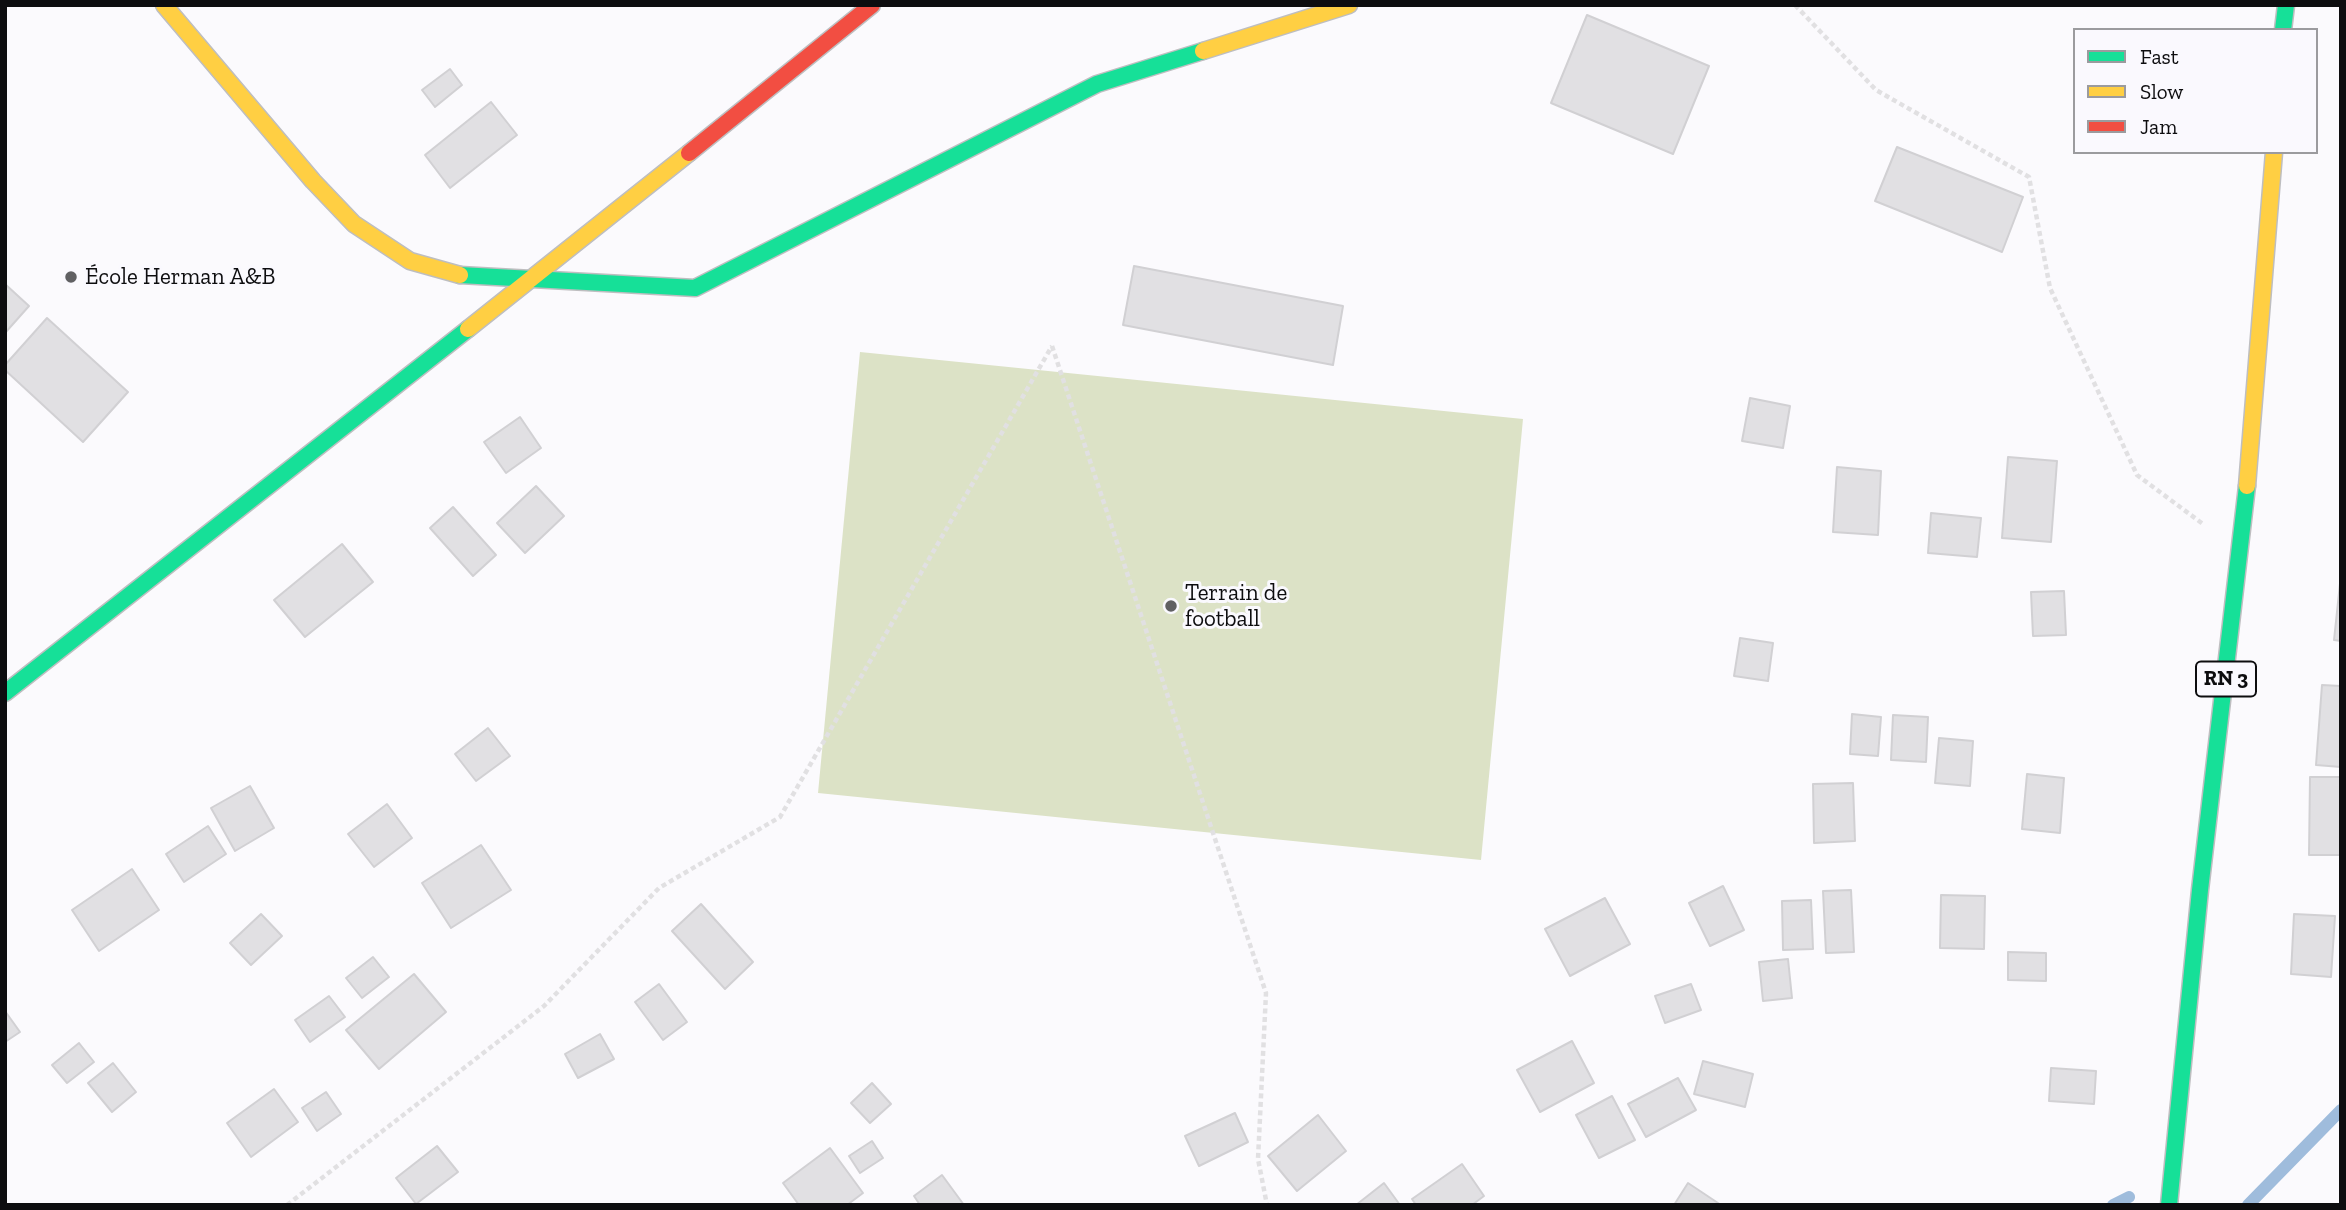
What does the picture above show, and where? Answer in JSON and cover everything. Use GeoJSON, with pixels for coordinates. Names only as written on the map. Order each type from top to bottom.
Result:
{"type":"FeatureCollection","features":[{"type":"Feature","properties":{"kind":"main road"},"geometry":{"type":"LineString","coordinates":[[164,5],[313,181],[354,224],[410,261],[451,274],[695,288],[1097,84],[1349,5]]}},
{"type":"Feature","properties":{"kind":"main road"},"geometry":{"type":"LineString","coordinates":[[5,693],[532,279],[872,5]]}},
{"type":"Feature","properties":{"kind":"main road"},"geometry":{"type":"LineString","coordinates":[[2283,28],[2286,5]]}},
{"type":"Feature","properties":{"kind":"main road","name":"RN 3"},"geometry":{"type":"LineString","coordinates":[[2169,1205],[2200,890],[2242,552],[2274,154]]}},
{"type":"Feature","properties":{"kind":"path"},"geometry":{"type":"LineString","coordinates":[[1794,5],[1877,90],[2029,177],[2050,288],[2137,475],[2242,552]]}},
{"type":"Feature","properties":{"kind":"path"},"geometry":{"type":"LineString","coordinates":[[287,1205],[544,1006],[659,888],[780,817],[1052,346],[1266,993],[1258,1159],[1266,1205]]}},
{"type":"Feature","properties":{"kind":"green space","name":"Terrain de football"},"geometry":{"type":"Polygon","coordinates":[[[860,352],[1523,419],[1481,860],[818,793],[860,352]]]}},
{"type":"Feature","properties":{"kind":"building"},"geometry":{"type":"Polygon","coordinates":[[[1587,15],[1709,66],[1673,154],[1551,103],[1587,15]]]}},
{"type":"Feature","properties":{"kind":"building"},"geometry":{"type":"Polygon","coordinates":[[[450,69],[462,85],[435,107],[422,90],[450,69]]]}},
{"type":"Feature","properties":{"kind":"building"},"geometry":{"type":"Polygon","coordinates":[[[491,102],[517,135],[450,188],[425,155],[491,102]]]}},
{"type":"Feature","properties":{"kind":"building"},"geometry":{"type":"Polygon","coordinates":[[[1897,147],[2023,197],[2002,252],[1875,201],[1897,147]]]}},
{"type":"Feature","properties":{"kind":"building"},"geometry":{"type":"Polygon","coordinates":[[[1134,266],[1343,306],[1333,365],[1123,325],[1134,266]]]}},
{"type":"Feature","properties":{"kind":"building"},"geometry":{"type":"Polygon","coordinates":[[[5,284],[29,306],[5,333],[5,284]]]}},
{"type":"Feature","properties":{"kind":"building"},"geometry":{"type":"Polygon","coordinates":[[[47,318],[128,392],[83,442],[5,370],[5,365],[47,318]]]}},
{"type":"Feature","properties":{"kind":"building"},"geometry":{"type":"Polygon","coordinates":[[[1750,398],[1790,406],[1783,448],[1742,441],[1750,398]]]}},
{"type":"Feature","properties":{"kind":"building"},"geometry":{"type":"Polygon","coordinates":[[[520,417],[541,448],[506,473],[484,442],[520,417]]]}},
{"type":"Feature","properties":{"kind":"building"},"geometry":{"type":"Polygon","coordinates":[[[2008,457],[2057,461],[2051,542],[2002,538],[2008,457]]]}},
{"type":"Feature","properties":{"kind":"building"},"geometry":{"type":"Polygon","coordinates":[[[1837,467],[1881,471],[1878,535],[1833,532],[1837,467]]]}},
{"type":"Feature","properties":{"kind":"building"},"geometry":{"type":"Polygon","coordinates":[[[536,486],[564,516],[525,553],[497,523],[536,486]]]}},
{"type":"Feature","properties":{"kind":"building"},"geometry":{"type":"Polygon","coordinates":[[[453,507],[496,555],[473,576],[430,528],[453,507]]]}},
{"type":"Feature","properties":{"kind":"building"},"geometry":{"type":"Polygon","coordinates":[[[1931,513],[1981,518],[1977,557],[1928,553],[1931,513]]]}},
{"type":"Feature","properties":{"kind":"building"},"geometry":{"type":"Polygon","coordinates":[[[342,544],[373,582],[305,637],[274,600],[342,544]]]}},
{"type":"Feature","properties":{"kind":"building"},"geometry":{"type":"Polygon","coordinates":[[[2341,574],[2341,641],[2334,640],[2341,574]]]}},
{"type":"Feature","properties":{"kind":"building"},"geometry":{"type":"Polygon","coordinates":[[[2064,591],[2066,635],[2033,636],[2031,592],[2064,591]]]}},
{"type":"Feature","properties":{"kind":"building"},"geometry":{"type":"Polygon","coordinates":[[[1740,638],[1773,643],[1768,681],[1734,676],[1740,638]]]}},
{"type":"Feature","properties":{"kind":"building"},"geometry":{"type":"Polygon","coordinates":[[[2322,685],[2341,686],[2341,767],[2316,765],[2322,685]]]}},
{"type":"Feature","properties":{"kind":"building"},"geometry":{"type":"Polygon","coordinates":[[[1852,714],[1881,717],[1878,756],[1850,754],[1852,714]]]}},
{"type":"Feature","properties":{"kind":"building"},"geometry":{"type":"Polygon","coordinates":[[[1893,715],[1928,717],[1926,762],[1891,760],[1893,715]]]}},
{"type":"Feature","properties":{"kind":"building"},"geometry":{"type":"Polygon","coordinates":[[[488,728],[510,756],[476,781],[455,754],[488,728]]]}},
{"type":"Feature","properties":{"kind":"building"},"geometry":{"type":"Polygon","coordinates":[[[1939,738],[1973,741],[1970,786],[1935,783],[1939,738]]]}},
{"type":"Feature","properties":{"kind":"building"},"geometry":{"type":"Polygon","coordinates":[[[2027,774],[2064,778],[2060,833],[2022,829],[2027,774]]]}},
{"type":"Feature","properties":{"kind":"building"},"geometry":{"type":"Polygon","coordinates":[[[2310,777],[2341,777],[2341,855],[2309,855],[2310,777]]]}},
{"type":"Feature","properties":{"kind":"building"},"geometry":{"type":"Polygon","coordinates":[[[1853,783],[1855,841],[1814,843],[1813,784],[1853,783]]]}},
{"type":"Feature","properties":{"kind":"building"},"geometry":{"type":"Polygon","coordinates":[[[250,786],[274,828],[235,851],[211,808],[250,786]]]}},
{"type":"Feature","properties":{"kind":"building"},"geometry":{"type":"Polygon","coordinates":[[[387,804],[412,838],[374,867],[348,834],[387,804]]]}},
{"type":"Feature","properties":{"kind":"building"},"geometry":{"type":"Polygon","coordinates":[[[208,826],[226,854],[184,882],[166,854],[208,826]]]}},
{"type":"Feature","properties":{"kind":"building"},"geometry":{"type":"Polygon","coordinates":[[[481,845],[511,890],[451,928],[422,883],[481,845]]]}},
{"type":"Feature","properties":{"kind":"building"},"geometry":{"type":"Polygon","coordinates":[[[132,869],[159,910],[99,951],[72,910],[132,869]]]}},
{"type":"Feature","properties":{"kind":"building"},"geometry":{"type":"Polygon","coordinates":[[[1723,886],[1744,930],[1710,946],[1689,903],[1723,886]]]}},
{"type":"Feature","properties":{"kind":"building"},"geometry":{"type":"Polygon","coordinates":[[[1851,890],[1854,952],[1826,953],[1823,891],[1851,890]]]}},
{"type":"Feature","properties":{"kind":"building"},"geometry":{"type":"Polygon","coordinates":[[[1941,895],[1985,896],[1984,949],[1940,948],[1941,895]]]}},
{"type":"Feature","properties":{"kind":"building"},"geometry":{"type":"Polygon","coordinates":[[[1605,898],[1630,944],[1570,976],[1545,929],[1605,898]]]}},
{"type":"Feature","properties":{"kind":"building"},"geometry":{"type":"Polygon","coordinates":[[[1811,900],[1813,949],[1783,950],[1782,901],[1811,900]]]}},
{"type":"Feature","properties":{"kind":"building"},"geometry":{"type":"Polygon","coordinates":[[[701,904],[753,962],[725,989],[672,931],[701,904]]]}},
{"type":"Feature","properties":{"kind":"building"},"geometry":{"type":"Polygon","coordinates":[[[261,914],[282,936],[251,965],[230,943],[261,914]]]}},
{"type":"Feature","properties":{"kind":"building"},"geometry":{"type":"Polygon","coordinates":[[[2294,914],[2335,916],[2331,977],[2291,974],[2294,914]]]}},
{"type":"Feature","properties":{"kind":"building"},"geometry":{"type":"Polygon","coordinates":[[[2008,952],[2046,953],[2046,981],[2008,980],[2008,952]]]}},
{"type":"Feature","properties":{"kind":"building"},"geometry":{"type":"Polygon","coordinates":[[[373,957],[389,977],[362,998],[346,978],[373,957]]]}},
{"type":"Feature","properties":{"kind":"building"},"geometry":{"type":"Polygon","coordinates":[[[1788,959],[1792,998],[1763,1001],[1759,962],[1788,959]]]}},
{"type":"Feature","properties":{"kind":"building"},"geometry":{"type":"Polygon","coordinates":[[[414,974],[446,1012],[379,1069],[346,1030],[414,974]]]}},
{"type":"Feature","properties":{"kind":"building"},"geometry":{"type":"Polygon","coordinates":[[[659,984],[687,1022],[663,1040],[635,1002],[659,984]]]}},
{"type":"Feature","properties":{"kind":"building"},"geometry":{"type":"Polygon","coordinates":[[[1691,984],[1701,1010],[1665,1023],[1655,996],[1691,984]]]}},
{"type":"Feature","properties":{"kind":"building"},"geometry":{"type":"Polygon","coordinates":[[[329,996],[345,1017],[310,1042],[295,1020],[329,996]]]}},
{"type":"Feature","properties":{"kind":"building"},"geometry":{"type":"Polygon","coordinates":[[[5,1011],[20,1032],[5,1042],[5,1011]]]}},
{"type":"Feature","properties":{"kind":"building"},"geometry":{"type":"Polygon","coordinates":[[[600,1034],[614,1059],[578,1078],[565,1054],[600,1034]]]}},
{"type":"Feature","properties":{"kind":"building"},"geometry":{"type":"Polygon","coordinates":[[[1572,1041],[1594,1083],[1540,1112],[1517,1070],[1572,1041]]]}},
{"type":"Feature","properties":{"kind":"building"},"geometry":{"type":"Polygon","coordinates":[[[79,1043],[94,1062],[67,1083],[52,1065],[79,1043]]]}},
{"type":"Feature","properties":{"kind":"building"},"geometry":{"type":"Polygon","coordinates":[[[1703,1061],[1753,1074],[1745,1107],[1694,1094],[1703,1061]]]}},
{"type":"Feature","properties":{"kind":"building"},"geometry":{"type":"Polygon","coordinates":[[[113,1063],[136,1092],[112,1112],[88,1083],[113,1063]]]}},
{"type":"Feature","properties":{"kind":"building"},"geometry":{"type":"Polygon","coordinates":[[[2051,1068],[2096,1071],[2094,1104],[2049,1101],[2051,1068]]]}},
{"type":"Feature","properties":{"kind":"building"},"geometry":{"type":"Polygon","coordinates":[[[1678,1078],[1696,1110],[1646,1137],[1628,1104],[1678,1078]]]}},
{"type":"Feature","properties":{"kind":"building"},"geometry":{"type":"Polygon","coordinates":[[[872,1083],[891,1104],[870,1123],[851,1103],[872,1083]]]}},
{"type":"Feature","properties":{"kind":"building"},"geometry":{"type":"Polygon","coordinates":[[[274,1089],[298,1122],[251,1157],[227,1123],[274,1089]]]}},
{"type":"Feature","properties":{"kind":"building"},"geometry":{"type":"Polygon","coordinates":[[[326,1092],[341,1114],[317,1131],[302,1108],[326,1092]]]}},
{"type":"Feature","properties":{"kind":"building"},"geometry":{"type":"Polygon","coordinates":[[[1612,1096],[1635,1140],[1599,1158],[1576,1115],[1612,1096]]]}},
{"type":"Feature","properties":{"kind":"building"},"geometry":{"type":"Polygon","coordinates":[[[1235,1113],[1248,1142],[1199,1166],[1185,1136],[1235,1113]]]}},
{"type":"Feature","properties":{"kind":"building"},"geometry":{"type":"Polygon","coordinates":[[[1318,1115],[1346,1151],[1297,1191],[1268,1156],[1318,1115]]]}},
{"type":"Feature","properties":{"kind":"building"},"geometry":{"type":"Polygon","coordinates":[[[872,1141],[883,1158],[860,1173],[849,1156],[872,1141]]]}},
{"type":"Feature","properties":{"kind":"building"},"geometry":{"type":"Polygon","coordinates":[[[437,1146],[458,1172],[416,1204],[396,1178],[437,1146]]]}},
{"type":"Feature","properties":{"kind":"building"},"geometry":{"type":"Polygon","coordinates":[[[830,1148],[863,1193],[847,1205],[799,1205],[783,1183],[830,1148]]]}},
{"type":"Feature","properties":{"kind":"building"},"geometry":{"type":"Polygon","coordinates":[[[1462,1164],[1484,1196],[1472,1205],[1416,1205],[1412,1199],[1462,1164]]]}},
{"type":"Feature","properties":{"kind":"building"},"geometry":{"type":"Polygon","coordinates":[[[942,1175],[964,1205],[920,1205],[914,1196],[942,1175]]]}},
{"type":"Feature","properties":{"kind":"building"},"geometry":{"type":"Polygon","coordinates":[[[1384,1183],[1400,1205],[1356,1205],[1384,1183]]]}},
{"type":"Feature","properties":{"kind":"building"},"geometry":{"type":"Polygon","coordinates":[[[1688,1183],[1721,1205],[1674,1205],[1688,1183]]]}},
{"type":"Feature","properties":{"kind":"waterway"},"geometry":{"type":"LineString","coordinates":[[2248,1205],[2341,1110]]}},
{"type":"Feature","properties":{"kind":"waterway"},"geometry":{"type":"LineString","coordinates":[[2113,1205],[2129,1197]]}},
{"type":"Feature","properties":{"kind":"traffic: fast"},"geometry":{"type":"LineString","coordinates":[[2283,28],[2286,5]]}},
{"type":"Feature","properties":{"kind":"traffic: fast"},"geometry":{"type":"LineString","coordinates":[[460,275],[695,288],[1097,84],[1203,51]]}},
{"type":"Feature","properties":{"kind":"traffic: fast"},"geometry":{"type":"LineString","coordinates":[[5,693],[468,329]]}},
{"type":"Feature","properties":{"kind":"traffic: fast"},"geometry":{"type":"LineString","coordinates":[[2169,1205],[2200,890],[2247,486]]}},
{"type":"Feature","properties":{"kind":"traffic: slow"},"geometry":{"type":"LineString","coordinates":[[164,5],[313,181],[354,224],[410,261],[460,275]]}},
{"type":"Feature","properties":{"kind":"traffic: slow"},"geometry":{"type":"LineString","coordinates":[[1203,51],[1349,5]]}},
{"type":"Feature","properties":{"kind":"traffic: slow"},"geometry":{"type":"LineString","coordinates":[[468,329],[689,153]]}},
{"type":"Feature","properties":{"kind":"traffic: slow"},"geometry":{"type":"LineString","coordinates":[[2247,486],[2274,154]]}},
{"type":"Feature","properties":{"kind":"traffic: jam"},"geometry":{"type":"LineString","coordinates":[[689,153],[872,5]]}},
{"type":"Feature","properties":{"kind":"place","name":"École Herman A&B"},"geometry":{"type":"Point","coordinates":[71,277]}},
{"type":"Feature","properties":{"kind":"place","name":"Terrain de football"},"geometry":{"type":"Point","coordinates":[1171,606]}}]}
